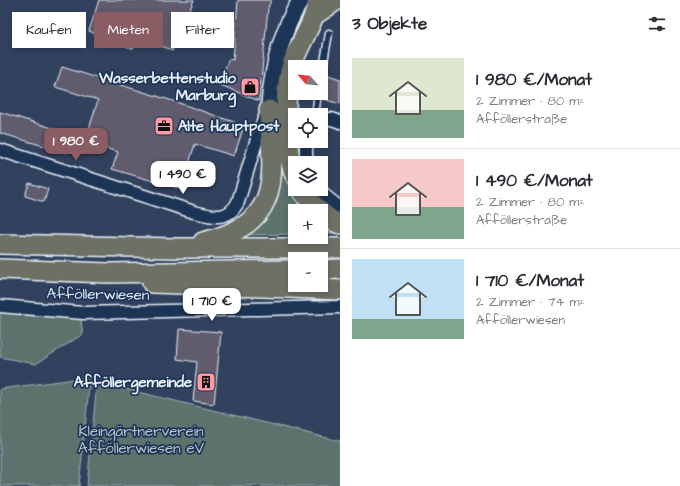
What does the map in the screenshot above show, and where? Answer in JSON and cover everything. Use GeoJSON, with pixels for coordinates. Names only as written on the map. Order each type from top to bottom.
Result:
{"type":"FeatureCollection","features":[{"type":"Feature","properties":{"kind":"highway"},"geometry":{"type":"LineString","coordinates":[[290,156],[286,123],[289,77],[292,64],[318,7],[337,0]]}},
{"type":"Feature","properties":{"kind":"highway"},"geometry":{"type":"LineString","coordinates":[[176,248],[224,236],[239,230],[261,210],[266,200],[271,182],[272,165],[269,110]]}},
{"type":"Feature","properties":{"kind":"highway"},"geometry":{"type":"LineString","coordinates":[[306,196],[313,204]]}},
{"type":"Feature","properties":{"kind":"highway"},"geometry":{"type":"LineString","coordinates":[[328,218],[340,224]]}},
{"type":"Feature","properties":{"kind":"highway"},"geometry":{"type":"LineString","coordinates":[[0,244],[176,248],[340,248]]}},
{"type":"Feature","properties":{"kind":"highway"},"geometry":{"type":"LineString","coordinates":[[0,269],[108,273],[288,270]]}},
{"type":"Feature","properties":{"kind":"highway"},"geometry":{"type":"LineString","coordinates":[[328,270],[340,269]]}},
{"type":"Feature","properties":{"kind":"highway"},"geometry":{"type":"LineString","coordinates":[[108,273],[148,283],[340,290]]}},
{"type":"Feature","properties":{"kind":"main road"},"geometry":{"type":"LineString","coordinates":[[269,110],[273,74],[291,7],[302,0]]}},
{"type":"Feature","properties":{"kind":"street"},"geometry":{"type":"LineString","coordinates":[[0,150],[194,212],[218,216],[228,214],[234,209],[245,181],[260,129],[269,110]]}},
{"type":"Feature","properties":{"kind":"street"},"geometry":{"type":"LineString","coordinates":[[328,119],[340,122]]}},
{"type":"Feature","properties":{"kind":"street"},"geometry":{"type":"LineString","coordinates":[[325,196],[340,208]]}},
{"type":"Feature","properties":{"kind":"street","name":"Afföllerwiesen"},"geometry":{"type":"LineString","coordinates":[[0,306],[82,313],[340,307]]}},
{"type":"Feature","properties":{"kind":"lane"},"geometry":{"type":"LineString","coordinates":[[325,60],[330,33]]}},
{"type":"Feature","properties":{"kind":"green space"},"geometry":{"type":"Polygon","coordinates":[[[277,134],[288,160],[288,196],[303,196],[306,204],[288,204],[288,234],[248,235],[248,233],[267,216],[272,208],[275,201],[278,172],[277,134]]]}},
{"type":"Feature","properties":{"kind":"green space"},"geometry":{"type":"Polygon","coordinates":[[[328,225],[340,230],[340,233],[328,234],[328,225]]]}},
{"type":"Feature","properties":{"kind":"green space"},"geometry":{"type":"Polygon","coordinates":[[[0,310],[80,315],[83,334],[36,364],[0,357],[0,310]]]}},
{"type":"Feature","properties":{"kind":"green space","name":"Kleingärtnerverein Afföllerwiesen eV"},"geometry":{"type":"Polygon","coordinates":[[[90,377],[79,486],[0,486],[0,389],[90,377]]]}},
{"type":"Feature","properties":{"kind":"green space","name":"Kleingärtnerverein Afföllerwiesen eV"},"geometry":{"type":"Polygon","coordinates":[[[97,382],[340,441],[340,486],[87,486],[97,382]]]}},
{"type":"Feature","properties":{"kind":"building"},"geometry":{"type":"Polygon","coordinates":[[[99,0],[194,0],[189,12],[171,12],[171,48],[173,48],[172,51],[163,46],[163,12],[95,12],[99,0]]]}},
{"type":"Feature","properties":{"kind":"building"},"geometry":{"type":"Polygon","coordinates":[[[238,0],[271,0],[268,8],[259,101],[218,84],[229,59],[233,60],[238,0]]]}},
{"type":"Feature","properties":{"kind":"building"},"geometry":{"type":"Polygon","coordinates":[[[94,16],[94,33],[89,31],[94,16]]]}},
{"type":"Feature","properties":{"kind":"building","name":"Alte Hauptpost"},"geometry":{"type":"Polygon","coordinates":[[[62,67],[173,101],[234,122],[243,129],[234,156],[195,144],[181,189],[112,169],[118,152],[85,142],[98,100],[55,87],[62,67]]]}},
{"type":"Feature","properties":{"kind":"building"},"geometry":{"type":"Polygon","coordinates":[[[328,75],[340,79],[340,104],[326,100],[328,100],[328,75]]]}},
{"type":"Feature","properties":{"kind":"building"},"geometry":{"type":"Polygon","coordinates":[[[0,112],[72,134],[67,153],[0,133],[0,112]]]}},
{"type":"Feature","properties":{"kind":"building"},"geometry":{"type":"Polygon","coordinates":[[[29,183],[48,189],[44,202],[25,196],[29,183]]]}},
{"type":"Feature","properties":{"kind":"building","name":"Afföllergemeinde"},"geometry":{"type":"Polygon","coordinates":[[[179,329],[221,332],[214,404],[193,401],[197,362],[177,359],[179,329]]]}},
{"type":"Feature","properties":{"kind":"place","name":"Wasserbettenstudio Marburg"},"geometry":{"type":"Point","coordinates":[250,87]}},
{"type":"Feature","properties":{"kind":"place","name":"Alte Hauptpost"},"geometry":{"type":"Point","coordinates":[164,126]}},
{"type":"Feature","properties":{"kind":"place","name":"Afföllergemeinde"},"geometry":{"type":"Point","coordinates":[206,382]}}]}
